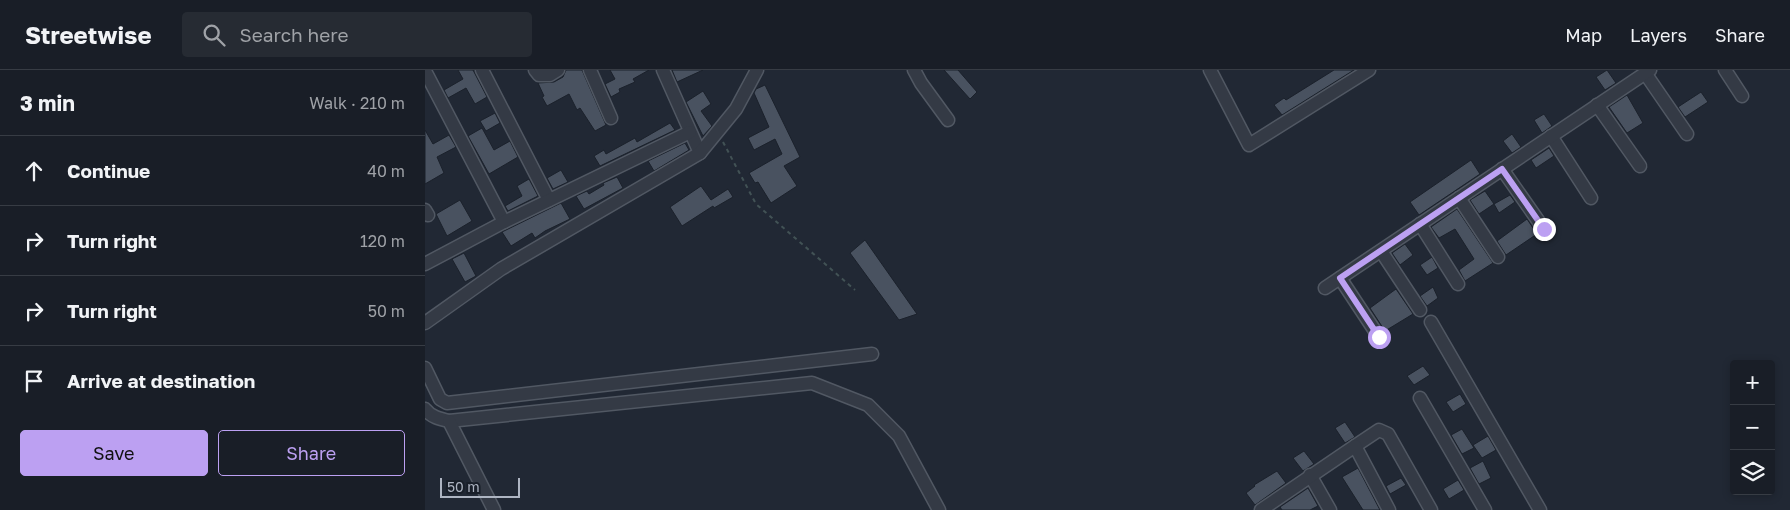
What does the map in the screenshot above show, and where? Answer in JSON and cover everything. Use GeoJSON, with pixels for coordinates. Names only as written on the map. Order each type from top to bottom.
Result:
{"type":"FeatureCollection","features":[{"type":"Feature","properties":{"kind":"street"},"geometry":{"type":"LineString","coordinates":[[482,70],[549,200]]}},
{"type":"Feature","properties":{"kind":"street"},"geometry":{"type":"LineString","coordinates":[[535,70],[539,75],[545,76],[558,70]]}},
{"type":"Feature","properties":{"kind":"street"},"geometry":{"type":"LineString","coordinates":[[591,70],[611,118]]}},
{"type":"Feature","properties":{"kind":"street"},"geometry":{"type":"LineString","coordinates":[[663,70],[699,153]]}},
{"type":"Feature","properties":{"kind":"street"},"geometry":{"type":"LineString","coordinates":[[425,323],[501,269],[699,153],[736,109],[757,70]]}},
{"type":"Feature","properties":{"kind":"street"},"geometry":{"type":"LineString","coordinates":[[914,70],[921,83],[948,120]]}},
{"type":"Feature","properties":{"kind":"street"},"geometry":{"type":"LineString","coordinates":[[1210,70],[1249,145],[1369,70]]}},
{"type":"Feature","properties":{"kind":"street"},"geometry":{"type":"LineString","coordinates":[[1725,70],[1742,96]]}},
{"type":"Feature","properties":{"kind":"street"},"geometry":{"type":"LineString","coordinates":[[425,71],[504,222]]}},
{"type":"Feature","properties":{"kind":"street"},"geometry":{"type":"LineString","coordinates":[[1325,288],[1647,71],[1687,134]]}},
{"type":"Feature","properties":{"kind":"street"},"geometry":{"type":"LineString","coordinates":[[1597,105],[1640,166]]}},
{"type":"Feature","properties":{"kind":"street"},"geometry":{"type":"LineString","coordinates":[[425,264],[504,222],[690,132]]}},
{"type":"Feature","properties":{"kind":"street"},"geometry":{"type":"LineString","coordinates":[[1551,136],[1591,198]]}},
{"type":"Feature","properties":{"kind":"street"},"geometry":{"type":"LineString","coordinates":[[1502,169],[1544,229]]}},
{"type":"Feature","properties":{"kind":"street"},"geometry":{"type":"LineString","coordinates":[[1459,198],[1498,257]]}},
{"type":"Feature","properties":{"kind":"street"},"geometry":{"type":"LineString","coordinates":[[1420,224],[1458,284]]}},
{"type":"Feature","properties":{"kind":"street"},"geometry":{"type":"LineString","coordinates":[[1381,251],[1420,310]]}},
{"type":"Feature","properties":{"kind":"street"},"geometry":{"type":"LineString","coordinates":[[1340,278],[1379,337]]}},
{"type":"Feature","properties":{"kind":"street"},"geometry":{"type":"LineString","coordinates":[[1431,322],[1540,510]]}},
{"type":"Feature","properties":{"kind":"street"},"geometry":{"type":"LineString","coordinates":[[425,368],[440,399],[447,403],[871,354]]}},
{"type":"Feature","properties":{"kind":"street"},"geometry":{"type":"LineString","coordinates":[[425,409],[436,418],[449,421],[812,383],[868,405],[899,436],[939,510]]}},
{"type":"Feature","properties":{"kind":"street"},"geometry":{"type":"LineString","coordinates":[[1420,398],[1485,510]]}},
{"type":"Feature","properties":{"kind":"street"},"geometry":{"type":"LineString","coordinates":[[449,421],[494,510]]}},
{"type":"Feature","properties":{"kind":"street"},"geometry":{"type":"LineString","coordinates":[[1267,508],[1310,475],[1379,430],[1388,434],[1431,510]]}},
{"type":"Feature","properties":{"kind":"street"},"geometry":{"type":"LineString","coordinates":[[1355,446],[1389,510]]}},
{"type":"Feature","properties":{"kind":"street"},"geometry":{"type":"LineString","coordinates":[[1310,475],[1330,510]]}},
{"type":"Feature","properties":{"kind":"path"},"geometry":{"type":"LineString","coordinates":[[717,131],[756,204],[855,290]]}},
{"type":"Feature","properties":{"kind":"building"},"geometry":{"type":"Polygon","coordinates":[[[458,70],[473,70],[487,97],[475,104],[466,88],[448,98],[444,90],[463,79],[458,70]]]}},
{"type":"Feature","properties":{"kind":"building"},"geometry":{"type":"Polygon","coordinates":[[[566,70],[582,70],[606,125],[595,131],[580,108],[577,110],[569,94],[547,106],[538,83],[554,82],[563,77],[566,70]]]}},
{"type":"Feature","properties":{"kind":"building"},"geometry":{"type":"Polygon","coordinates":[[[610,70],[649,70],[633,79],[635,82],[619,89],[620,92],[611,97],[605,84],[615,79],[610,70]]]}},
{"type":"Feature","properties":{"kind":"building"},"geometry":{"type":"Polygon","coordinates":[[[672,70],[703,70],[677,82],[672,70]]]}},
{"type":"Feature","properties":{"kind":"building"},"geometry":{"type":"Polygon","coordinates":[[[944,70],[958,70],[977,92],[970,99],[944,70]]]}},
{"type":"Feature","properties":{"kind":"building"},"geometry":{"type":"Polygon","coordinates":[[[1334,70],[1354,70],[1282,115],[1274,105],[1284,98],[1286,100],[1334,70]]]}},
{"type":"Feature","properties":{"kind":"building"},"geometry":{"type":"Polygon","coordinates":[[[1607,70],[1616,83],[1605,90],[1596,77],[1607,70]]]}},
{"type":"Feature","properties":{"kind":"building"},"geometry":{"type":"Polygon","coordinates":[[[765,85],[800,157],[784,166],[797,186],[771,203],[758,182],[755,183],[749,173],[782,154],[775,139],[754,150],[748,138],[769,127],[754,93],[756,89],[765,85]]]}},
{"type":"Feature","properties":{"kind":"building"},"geometry":{"type":"Polygon","coordinates":[[[703,91],[711,104],[701,111],[712,126],[703,136],[686,102],[703,91]]]}},
{"type":"Feature","properties":{"kind":"building"},"geometry":{"type":"Polygon","coordinates":[[[1701,92],[1708,102],[1685,117],[1678,107],[1701,92]]]}},
{"type":"Feature","properties":{"kind":"building"},"geometry":{"type":"Polygon","coordinates":[[[1627,95],[1643,123],[1627,133],[1609,107],[1627,95]]]}},
{"type":"Feature","properties":{"kind":"building"},"geometry":{"type":"Polygon","coordinates":[[[495,113],[500,123],[486,131],[480,121],[495,113]]]}},
{"type":"Feature","properties":{"kind":"building"},"geometry":{"type":"Polygon","coordinates":[[[1544,114],[1552,126],[1542,133],[1534,120],[1544,114]]]}},
{"type":"Feature","properties":{"kind":"building"},"geometry":{"type":"Polygon","coordinates":[[[670,123],[675,130],[600,166],[594,156],[604,150],[606,154],[635,138],[637,142],[670,123]]]}},
{"type":"Feature","properties":{"kind":"building"},"geometry":{"type":"Polygon","coordinates":[[[482,128],[494,150],[510,141],[518,157],[489,174],[468,136],[482,128]]]}},
{"type":"Feature","properties":{"kind":"building"},"geometry":{"type":"Polygon","coordinates":[[[425,130],[433,144],[449,135],[456,147],[437,157],[444,173],[425,184],[425,130]]]}},
{"type":"Feature","properties":{"kind":"building"},"geometry":{"type":"Polygon","coordinates":[[[1512,134],[1521,147],[1512,153],[1503,141],[1512,134]]]}},
{"type":"Feature","properties":{"kind":"building"},"geometry":{"type":"Polygon","coordinates":[[[685,143],[689,150],[654,171],[648,161],[685,143]]]}},
{"type":"Feature","properties":{"kind":"building"},"geometry":{"type":"Polygon","coordinates":[[[1549,148],[1554,156],[1536,168],[1531,160],[1549,148]]]}},
{"type":"Feature","properties":{"kind":"building"},"geometry":{"type":"Polygon","coordinates":[[[1471,160],[1480,174],[1419,215],[1410,202],[1471,160]]]}},
{"type":"Feature","properties":{"kind":"building"},"geometry":{"type":"Polygon","coordinates":[[[561,170],[568,182],[553,189],[547,178],[561,170]]]}},
{"type":"Feature","properties":{"kind":"building"},"geometry":{"type":"Polygon","coordinates":[[[617,177],[623,188],[584,209],[576,196],[587,191],[589,194],[604,185],[603,183],[617,177]]]}},
{"type":"Feature","properties":{"kind":"building"},"geometry":{"type":"Polygon","coordinates":[[[529,179],[538,196],[508,211],[505,206],[522,196],[517,186],[529,179]]]}},
{"type":"Feature","properties":{"kind":"building"},"geometry":{"type":"Polygon","coordinates":[[[701,186],[711,200],[728,189],[733,197],[714,208],[713,206],[682,226],[670,207],[701,186]]]}},
{"type":"Feature","properties":{"kind":"building"},"geometry":{"type":"Polygon","coordinates":[[[1485,191],[1494,204],[1479,214],[1470,200],[1485,191]]]}},
{"type":"Feature","properties":{"kind":"building"},"geometry":{"type":"Polygon","coordinates":[[[1510,195],[1515,202],[1499,213],[1494,204],[1510,195]]]}},
{"type":"Feature","properties":{"kind":"building"},"geometry":{"type":"Polygon","coordinates":[[[460,200],[472,221],[447,236],[436,214],[460,200]]]}},
{"type":"Feature","properties":{"kind":"building"},"geometry":{"type":"Polygon","coordinates":[[[561,203],[570,219],[535,238],[532,233],[511,246],[502,232],[561,203]]]}},
{"type":"Feature","properties":{"kind":"building"},"geometry":{"type":"Polygon","coordinates":[[[1457,209],[1493,263],[1465,281],[1459,270],[1474,259],[1455,229],[1439,238],[1431,227],[1457,209]]]}},
{"type":"Feature","properties":{"kind":"building"},"geometry":{"type":"Polygon","coordinates":[[[1527,219],[1537,234],[1506,255],[1497,241],[1527,219]]]}},
{"type":"Feature","properties":{"kind":"building"},"geometry":{"type":"Polygon","coordinates":[[[865,240],[917,314],[899,320],[850,253],[865,240]]]}},
{"type":"Feature","properties":{"kind":"building"},"geometry":{"type":"Polygon","coordinates":[[[1405,244],[1413,255],[1400,265],[1392,253],[1405,244]]]}},
{"type":"Feature","properties":{"kind":"building"},"geometry":{"type":"Polygon","coordinates":[[[464,253],[476,276],[465,282],[452,259],[464,253]]]}},
{"type":"Feature","properties":{"kind":"building"},"geometry":{"type":"Polygon","coordinates":[[[1432,257],[1438,268],[1427,275],[1420,265],[1432,257]]]}},
{"type":"Feature","properties":{"kind":"building"},"geometry":{"type":"Polygon","coordinates":[[[1433,287],[1438,298],[1427,306],[1420,296],[1433,287]]]}},
{"type":"Feature","properties":{"kind":"building"},"geometry":{"type":"Polygon","coordinates":[[[1396,289],[1413,314],[1385,331],[1370,308],[1396,289]]]}},
{"type":"Feature","properties":{"kind":"building"},"geometry":{"type":"Polygon","coordinates":[[[1423,366],[1430,375],[1414,385],[1407,376],[1423,366]]]}},
{"type":"Feature","properties":{"kind":"building"},"geometry":{"type":"Polygon","coordinates":[[[1460,394],[1466,404],[1453,412],[1446,402],[1460,394]]]}},
{"type":"Feature","properties":{"kind":"building"},"geometry":{"type":"Polygon","coordinates":[[[1345,422],[1355,437],[1345,443],[1335,428],[1345,422]]]}},
{"type":"Feature","properties":{"kind":"building"},"geometry":{"type":"Polygon","coordinates":[[[1462,429],[1474,448],[1462,454],[1451,435],[1462,429]]]}},
{"type":"Feature","properties":{"kind":"building"},"geometry":{"type":"Polygon","coordinates":[[[1488,436],[1496,450],[1482,458],[1473,445],[1488,436]]]}},
{"type":"Feature","properties":{"kind":"building"},"geometry":{"type":"Polygon","coordinates":[[[1304,451],[1314,464],[1303,471],[1293,458],[1304,451]]]}},
{"type":"Feature","properties":{"kind":"building"},"geometry":{"type":"Polygon","coordinates":[[[1483,461],[1491,478],[1479,484],[1470,468],[1483,461]]]}},
{"type":"Feature","properties":{"kind":"building"},"geometry":{"type":"Polygon","coordinates":[[[1358,468],[1380,510],[1363,510],[1342,477],[1358,468]]]}},
{"type":"Feature","properties":{"kind":"building"},"geometry":{"type":"Polygon","coordinates":[[[1277,471],[1286,483],[1255,505],[1246,493],[1254,485],[1277,471]]]}},
{"type":"Feature","properties":{"kind":"building"},"geometry":{"type":"Polygon","coordinates":[[[1401,478],[1406,485],[1390,494],[1386,486],[1401,478]]]}},
{"type":"Feature","properties":{"kind":"building"},"geometry":{"type":"Polygon","coordinates":[[[1458,480],[1464,490],[1449,499],[1443,489],[1458,480]]]}},
{"type":"Feature","properties":{"kind":"building"},"geometry":{"type":"Polygon","coordinates":[[[1308,488],[1318,506],[1310,510],[1282,510],[1280,507],[1308,488]]]}},
{"type":"Feature","properties":{"kind":"route"},"geometry":{"type":"LineString","coordinates":[[1379,337],[1340,278],[1502,169],[1544,229]]}}]}
